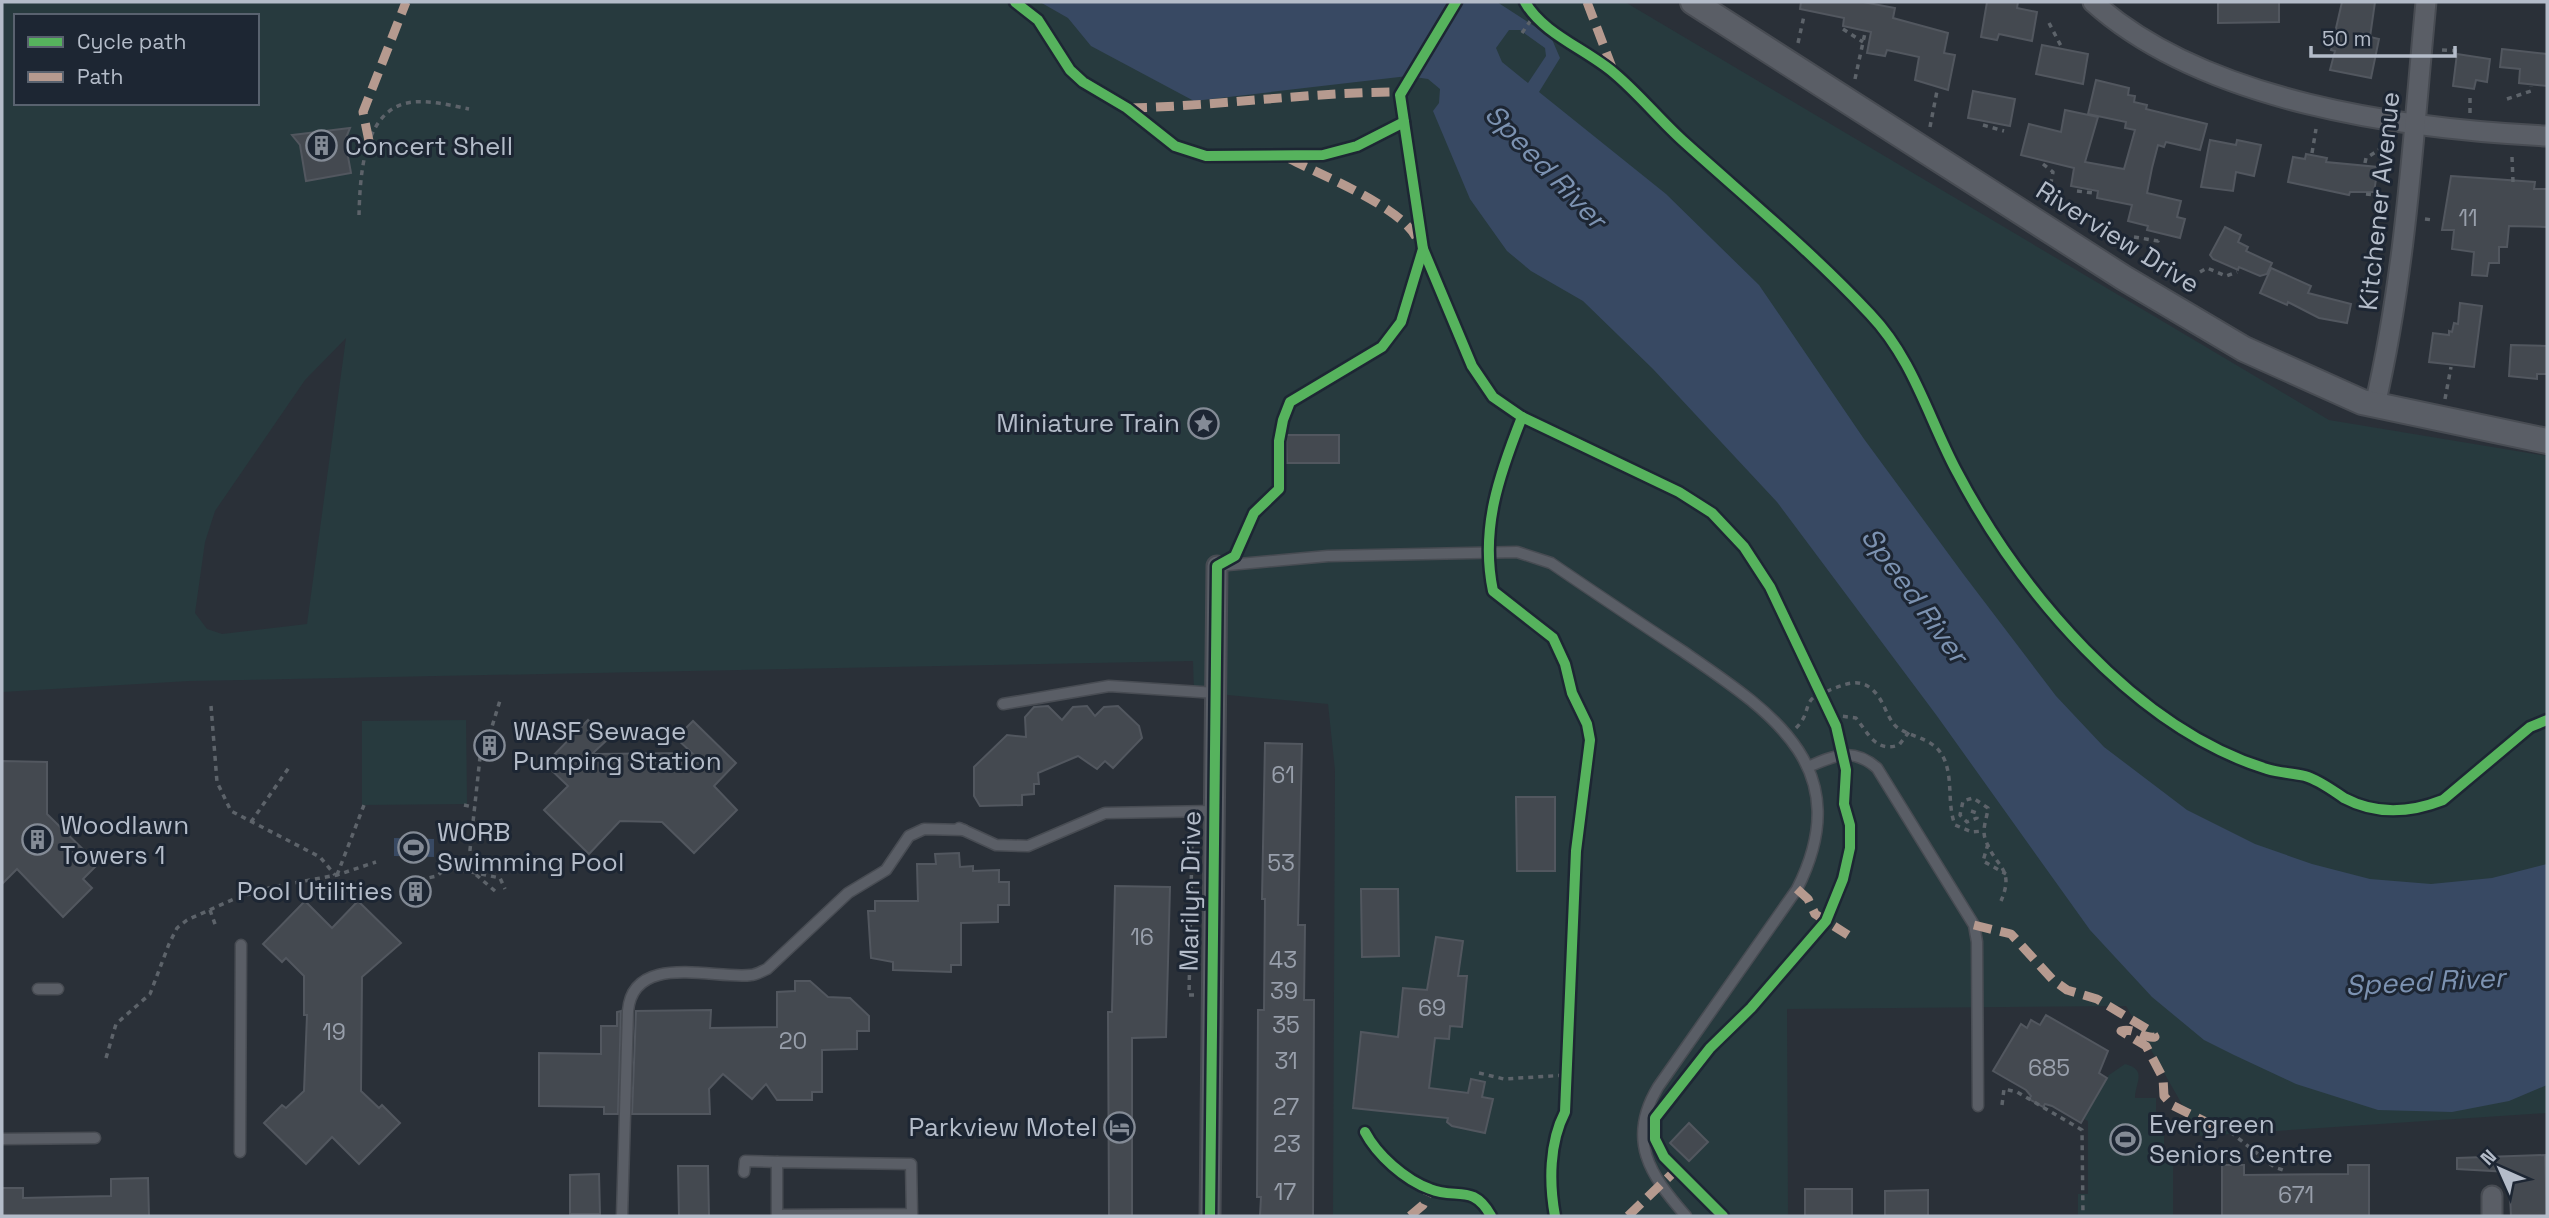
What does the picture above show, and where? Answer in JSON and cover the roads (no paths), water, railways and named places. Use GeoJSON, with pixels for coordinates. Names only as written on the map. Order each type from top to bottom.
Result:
{"type":"FeatureCollection","features":[{"type":"Feature","properties":{"kind":"street","name":"Riverview Drive"},"geometry":{"type":"LineString","coordinates":[[1693,2],[2244,349],[2362,402],[2547,441]]}},
{"type":"Feature","properties":{"kind":"street"},"geometry":{"type":"LineString","coordinates":[[2093,2],[2153,44],[2200,68],[2273,95],[2414,125],[2547,136]]}},
{"type":"Feature","properties":{"kind":"street","name":"Kitchener Avenue"},"geometry":{"type":"LineString","coordinates":[[2375,405],[2395,310],[2409,213],[2426,2]]}},
{"type":"Feature","properties":{"kind":"street","name":"Marilyn Drive"},"geometry":{"type":"LineString","coordinates":[[1210,1216],[1217,566]]}},
{"type":"Feature","properties":{"kind":"street"},"geometry":{"type":"LineString","coordinates":[[2492,1196],[2492,1216]]}},
{"type":"Feature","properties":{"kind":"lane"},"geometry":{"type":"LineString","coordinates":[[1217,566],[1328,556],[1517,552],[1551,563],[1749,697],[1788,736],[1808,767],[1816,816],[1816,835],[1806,870],[1797,889],[1646,1110],[1644,1145],[1650,1169],[1659,1186],[1686,1216]]}},
{"type":"Feature","properties":{"kind":"lane"},"geometry":{"type":"LineString","coordinates":[[1003,704],[1110,686],[1216,693]]}},
{"type":"Feature","properties":{"kind":"lane"},"geometry":{"type":"LineString","coordinates":[[1808,767],[1830,757],[1852,754],[1877,768],[1974,925],[1977,943],[1978,1106]]}},
{"type":"Feature","properties":{"kind":"lane"},"geometry":{"type":"LineString","coordinates":[[943,823],[996,845],[1028,846],[1105,813],[1213,811]]}},
{"type":"Feature","properties":{"kind":"lane"},"geometry":{"type":"LineString","coordinates":[[622,1216],[628,1011],[637,988],[666,973],[752,975],[767,970],[838,906],[848,893],[886,870],[909,836],[924,829],[964,830]]}},
{"type":"Feature","properties":{"kind":"lane"},"geometry":{"type":"LineString","coordinates":[[240,1152],[241,945]]}},
{"type":"Feature","properties":{"kind":"lane"},"geometry":{"type":"LineString","coordinates":[[38,989],[58,989]]}},
{"type":"Feature","properties":{"kind":"lane"},"geometry":{"type":"LineString","coordinates":[[2,1139],[94,1138]]}},
{"type":"Feature","properties":{"kind":"lane"},"geometry":{"type":"LineString","coordinates":[[744,1172],[744,1161],[911,1164],[912,1214],[777,1216],[777,1162]]}},
{"type":"Feature","properties":{"kind":"water","name":"Speed River"},"geometry":{"type":"Polygon","coordinates":[[[1040,2],[1497,2],[1551,37],[1560,58],[1539,92],[1666,194],[1759,285],[1864,439],[1964,575],[2056,696],[2104,747],[2187,810],[2255,844],[2312,864],[2370,879],[2431,884],[2492,878],[2547,864],[2547,1085],[2509,1101],[2452,1112],[2378,1110],[2296,1084],[2204,1040],[2152,997],[2090,930],[1937,716],[1777,502],[1653,369],[1583,301],[1531,271],[1507,251],[1470,199],[1433,111],[1439,103],[1440,89],[1428,79],[1408,76],[1194,101],[1091,46],[1068,18],[1040,2]],[[1509,30],[1496,48],[1502,62],[1528,83],[1546,56],[1545,48],[1520,30],[1509,30]]]}},
{"type":"Feature","properties":{"kind":"water","name":"WORB Swimming Pool"},"geometry":{"type":"Polygon","coordinates":[[[394,838],[434,839],[434,857],[394,856],[394,838]]]}},
{"type":"Feature","properties":{"kind":"place","name":"Concert Shell"},"geometry":{"type":"Point","coordinates":[322,146]}},
{"type":"Feature","properties":{"kind":"place","name":"Miniature Train"},"geometry":{"type":"Point","coordinates":[1203,423]}},
{"type":"Feature","properties":{"kind":"place","name":"WASF Sewage Pumping Station"},"geometry":{"type":"Point","coordinates":[490,746]}},
{"type":"Feature","properties":{"kind":"place","name":"Woodlawn Towers 1"},"geometry":{"type":"Point","coordinates":[37,840]}},
{"type":"Feature","properties":{"kind":"place","name":"WORB Swimming Pool"},"geometry":{"type":"Point","coordinates":[414,847]}},
{"type":"Feature","properties":{"kind":"place","name":"Pool Utilities"},"geometry":{"type":"Point","coordinates":[416,891]}},
{"type":"Feature","properties":{"kind":"place","name":"Parkview Motel"},"geometry":{"type":"Point","coordinates":[1120,1127]}},
{"type":"Feature","properties":{"kind":"place","name":"Evergreen Seniors Centre"},"geometry":{"type":"Point","coordinates":[2126,1139]}}]}
